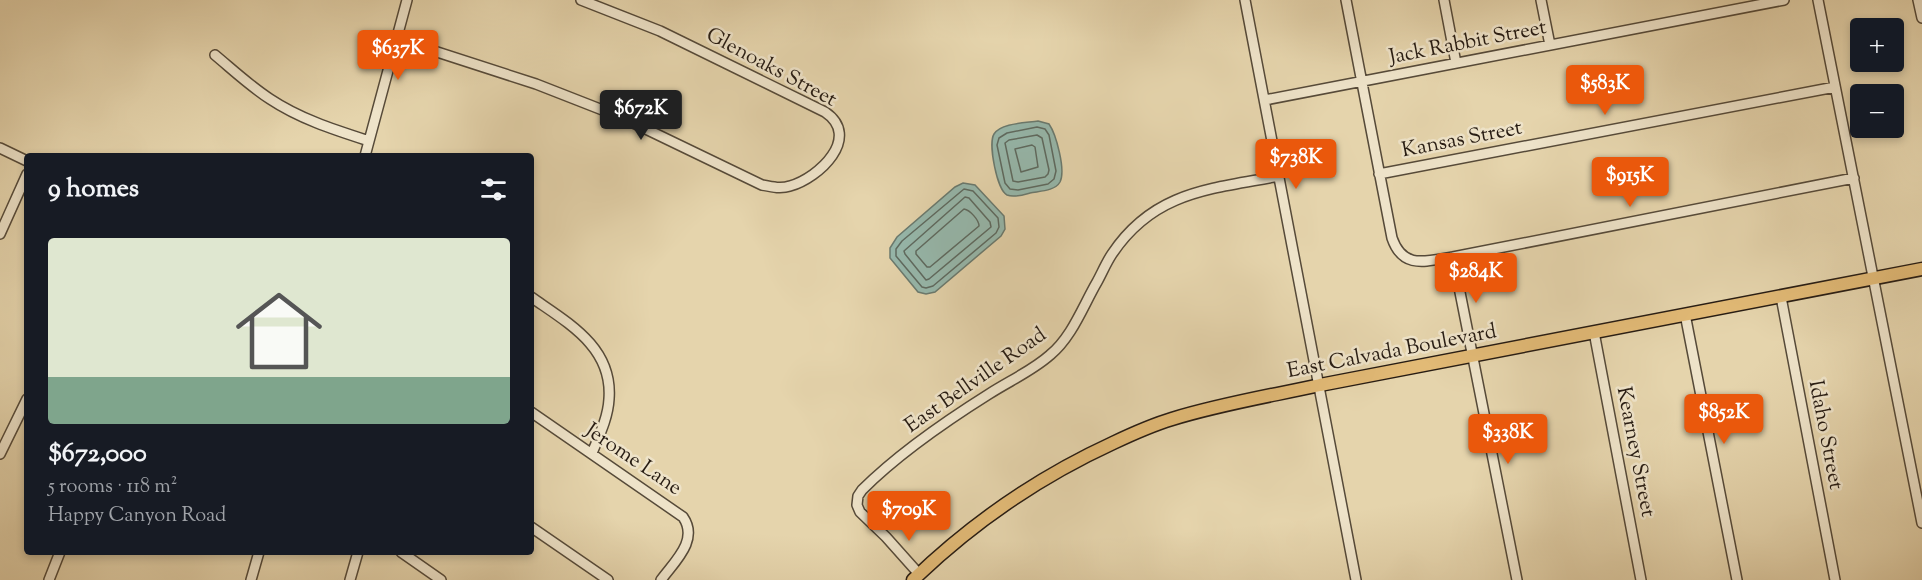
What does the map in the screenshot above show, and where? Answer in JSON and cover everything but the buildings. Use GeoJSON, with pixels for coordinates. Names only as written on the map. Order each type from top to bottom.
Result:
{"type":"FeatureCollection","features":[{"type":"Feature","properties":{"kind":"main road","name":"East Calvada Boulevard"},"geometry":{"type":"LineString","coordinates":[[916,577],[968,532],[1043,479],[1083,457],[1170,419],[1320,385],[1922,269]]}},
{"type":"Feature","properties":{"kind":"street"},"geometry":{"type":"LineString","coordinates":[[366,153],[407,0]]}},
{"type":"Feature","properties":{"kind":"street","name":"Glenoaks Street"},"geometry":{"type":"LineString","coordinates":[[397,39],[476,63],[569,96],[623,118],[762,185],[774,188],[800,183],[817,172],[832,155],[838,144],[840,132],[833,118],[776,87],[660,31],[580,0]]}},
{"type":"Feature","properties":{"kind":"street"},"geometry":{"type":"LineString","coordinates":[[1245,0],[1356,580]]}},
{"type":"Feature","properties":{"kind":"street"},"geometry":{"type":"LineString","coordinates":[[1346,0],[1392,238],[1395,249],[1404,258],[1412,261],[1422,262],[1453,257],[1854,178]]}},
{"type":"Feature","properties":{"kind":"street"},"geometry":{"type":"LineString","coordinates":[[1444,0],[1455,63]]}},
{"type":"Feature","properties":{"kind":"street"},"geometry":{"type":"LineString","coordinates":[[1541,0],[1550,45]]}},
{"type":"Feature","properties":{"kind":"street","name":"Jack Rabbit Street"},"geometry":{"type":"LineString","coordinates":[[1264,100],[1784,0]]}},
{"type":"Feature","properties":{"kind":"street"},"geometry":{"type":"LineString","coordinates":[[1818,0],[1922,523]]}},
{"type":"Feature","properties":{"kind":"street"},"geometry":{"type":"LineString","coordinates":[[1918,0],[1922,18]]}},
{"type":"Feature","properties":{"kind":"street"},"geometry":{"type":"LineString","coordinates":[[215,55],[280,105],[369,141]]}},
{"type":"Feature","properties":{"kind":"street","name":"Kansas Street"},"geometry":{"type":"LineString","coordinates":[[1379,174],[1835,87]]}},
{"type":"Feature","properties":{"kind":"street"},"geometry":{"type":"LineString","coordinates":[[0,148],[24,160]]}},
{"type":"Feature","properties":{"kind":"street","name":"East Bellville Road"},"geometry":{"type":"LineString","coordinates":[[916,577],[878,530],[860,512],[857,505],[858,496],[862,490],[940,426],[1052,354],[1074,325],[1112,254],[1138,224],[1182,196],[1279,176]]}},
{"type":"Feature","properties":{"kind":"street"},"geometry":{"type":"LineString","coordinates":[[0,234],[24,181]]}},
{"type":"Feature","properties":{"kind":"street"},"geometry":{"type":"LineString","coordinates":[[1453,257],[1517,580]]}},
{"type":"Feature","properties":{"kind":"street","name":"Idaho Street"},"geometry":{"type":"LineString","coordinates":[[1780,297],[1836,580]]}},
{"type":"Feature","properties":{"kind":"street"},"geometry":{"type":"LineString","coordinates":[[534,299],[566,321],[592,343],[605,368],[609,400],[606,416],[592,453]]}},
{"type":"Feature","properties":{"kind":"street"},"geometry":{"type":"LineString","coordinates":[[1685,314],[1737,580]]}},
{"type":"Feature","properties":{"kind":"street","name":"Kearney Street"},"geometry":{"type":"LineString","coordinates":[[1594,332],[1641,580]]}},
{"type":"Feature","properties":{"kind":"street"},"geometry":{"type":"LineString","coordinates":[[0,454],[24,405]]}},
{"type":"Feature","properties":{"kind":"street","name":"Jerome Lane"},"geometry":{"type":"LineString","coordinates":[[534,414],[674,509],[687,522],[689,536],[687,543],[662,580]]}},
{"type":"Feature","properties":{"kind":"street"},"geometry":{"type":"LineString","coordinates":[[534,529],[608,580]]}},
{"type":"Feature","properties":{"kind":"street"},"geometry":{"type":"LineString","coordinates":[[49,580],[59,555]]}},
{"type":"Feature","properties":{"kind":"street"},"geometry":{"type":"LineString","coordinates":[[251,580],[258,555]]}},
{"type":"Feature","properties":{"kind":"street"},"geometry":{"type":"LineString","coordinates":[[350,580],[357,555]]}},
{"type":"Feature","properties":{"kind":"street"},"geometry":{"type":"LineString","coordinates":[[405,555],[441,580]]}},
{"type":"Feature","properties":{"kind":"water"},"geometry":{"type":"Polygon","coordinates":[[[1038,121],[1049,124],[1055,136],[1062,169],[1060,182],[1047,190],[1018,196],[1007,195],[1000,185],[995,166],[992,147],[994,134],[997,130],[1008,126],[1038,121]]]}},
{"type":"Feature","properties":{"kind":"water"},"geometry":{"type":"Polygon","coordinates":[[[963,183],[975,185],[1004,216],[1005,229],[1001,236],[935,292],[926,294],[918,292],[890,258],[890,248],[897,237],[955,187],[963,183]]]}}]}
